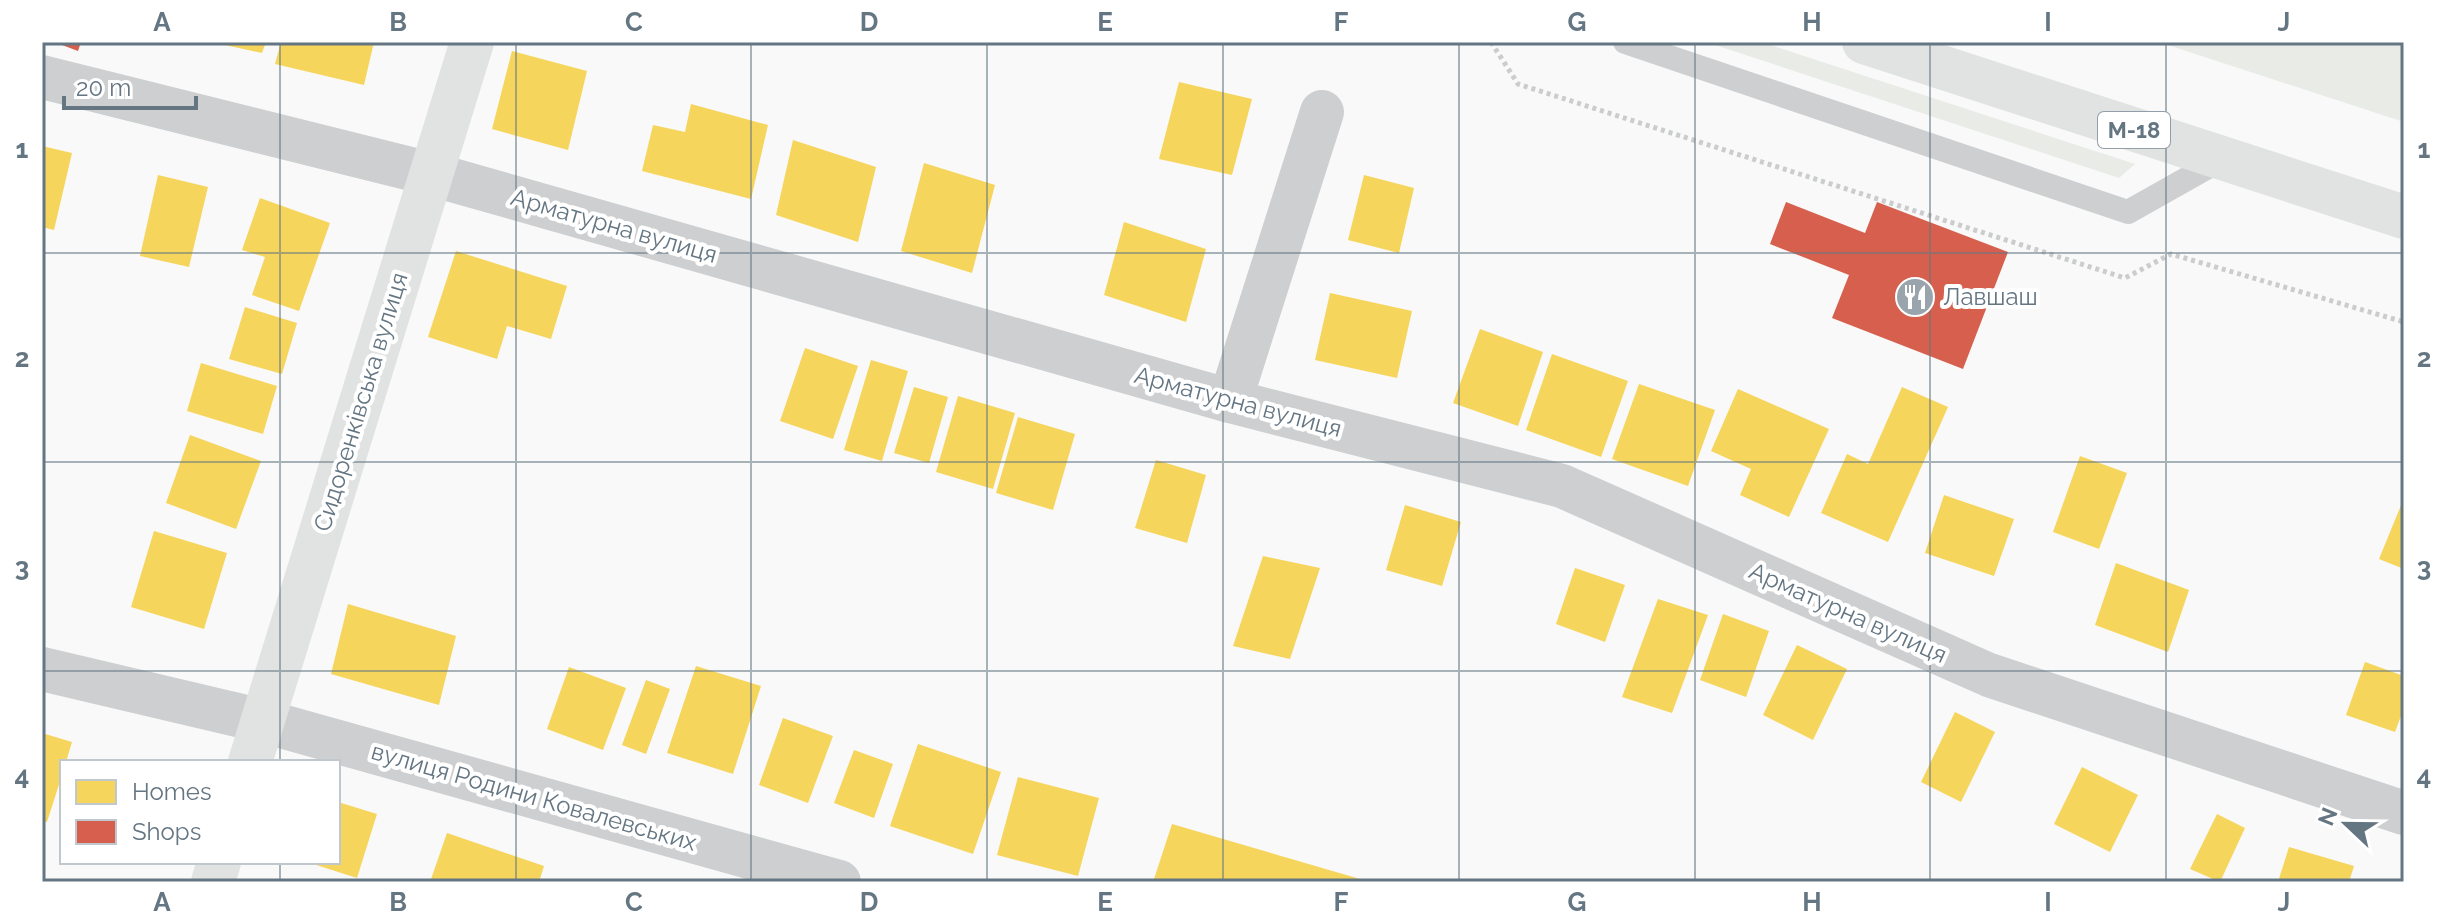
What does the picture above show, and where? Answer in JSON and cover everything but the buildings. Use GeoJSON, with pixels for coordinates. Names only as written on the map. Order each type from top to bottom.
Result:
{"type":"FeatureCollection","features":[{"type":"Feature","properties":{"kind":"main road","name":"Сидоренківська вулиця"},"geometry":{"type":"LineString","coordinates":[[251,760],[472,42]]}},
{"type":"Feature","properties":{"kind":"main road","name":"М-18"},"geometry":{"type":"LineString","coordinates":[[1864,42],[2404,217]]}},
{"type":"Feature","properties":{"kind":"street","name":"Арматурна вулиця"},"geometry":{"type":"LineString","coordinates":[[42,77],[431,174],[1230,401],[1562,486],[1989,675],[2404,813]]}},
{"type":"Feature","properties":{"kind":"street"},"geometry":{"type":"LineString","coordinates":[[1230,401],[1322,112]]}},
{"type":"Feature","properties":{"kind":"street","name":"вулиця Родини Ковалевських"},"geometry":{"type":"LineString","coordinates":[[42,669],[263,721],[839,882]]}},
{"type":"Feature","properties":{"kind":"lane"},"geometry":{"type":"LineString","coordinates":[[1625,42],[2128,212],[2222,159]]}},
{"type":"Feature","properties":{"kind":"path"},"geometry":{"type":"LineString","coordinates":[[1491,42],[1518,84],[2125,278],[2171,254],[2404,322]]}},
{"type":"Feature","properties":{"kind":"shaded area"},"geometry":{"type":"Polygon","coordinates":[[[1706,42],[1761,42],[2135,164],[2119,178],[1706,42]]]}},
{"type":"Feature","properties":{"kind":"shaded area"},"geometry":{"type":"Polygon","coordinates":[[[2158,42],[2404,43],[2404,122],[2174,47],[2158,42]]]}},
{"type":"Feature","properties":{"kind":"place","name":"Лавшаш"},"geometry":{"type":"Point","coordinates":[1915,297]}}]}
